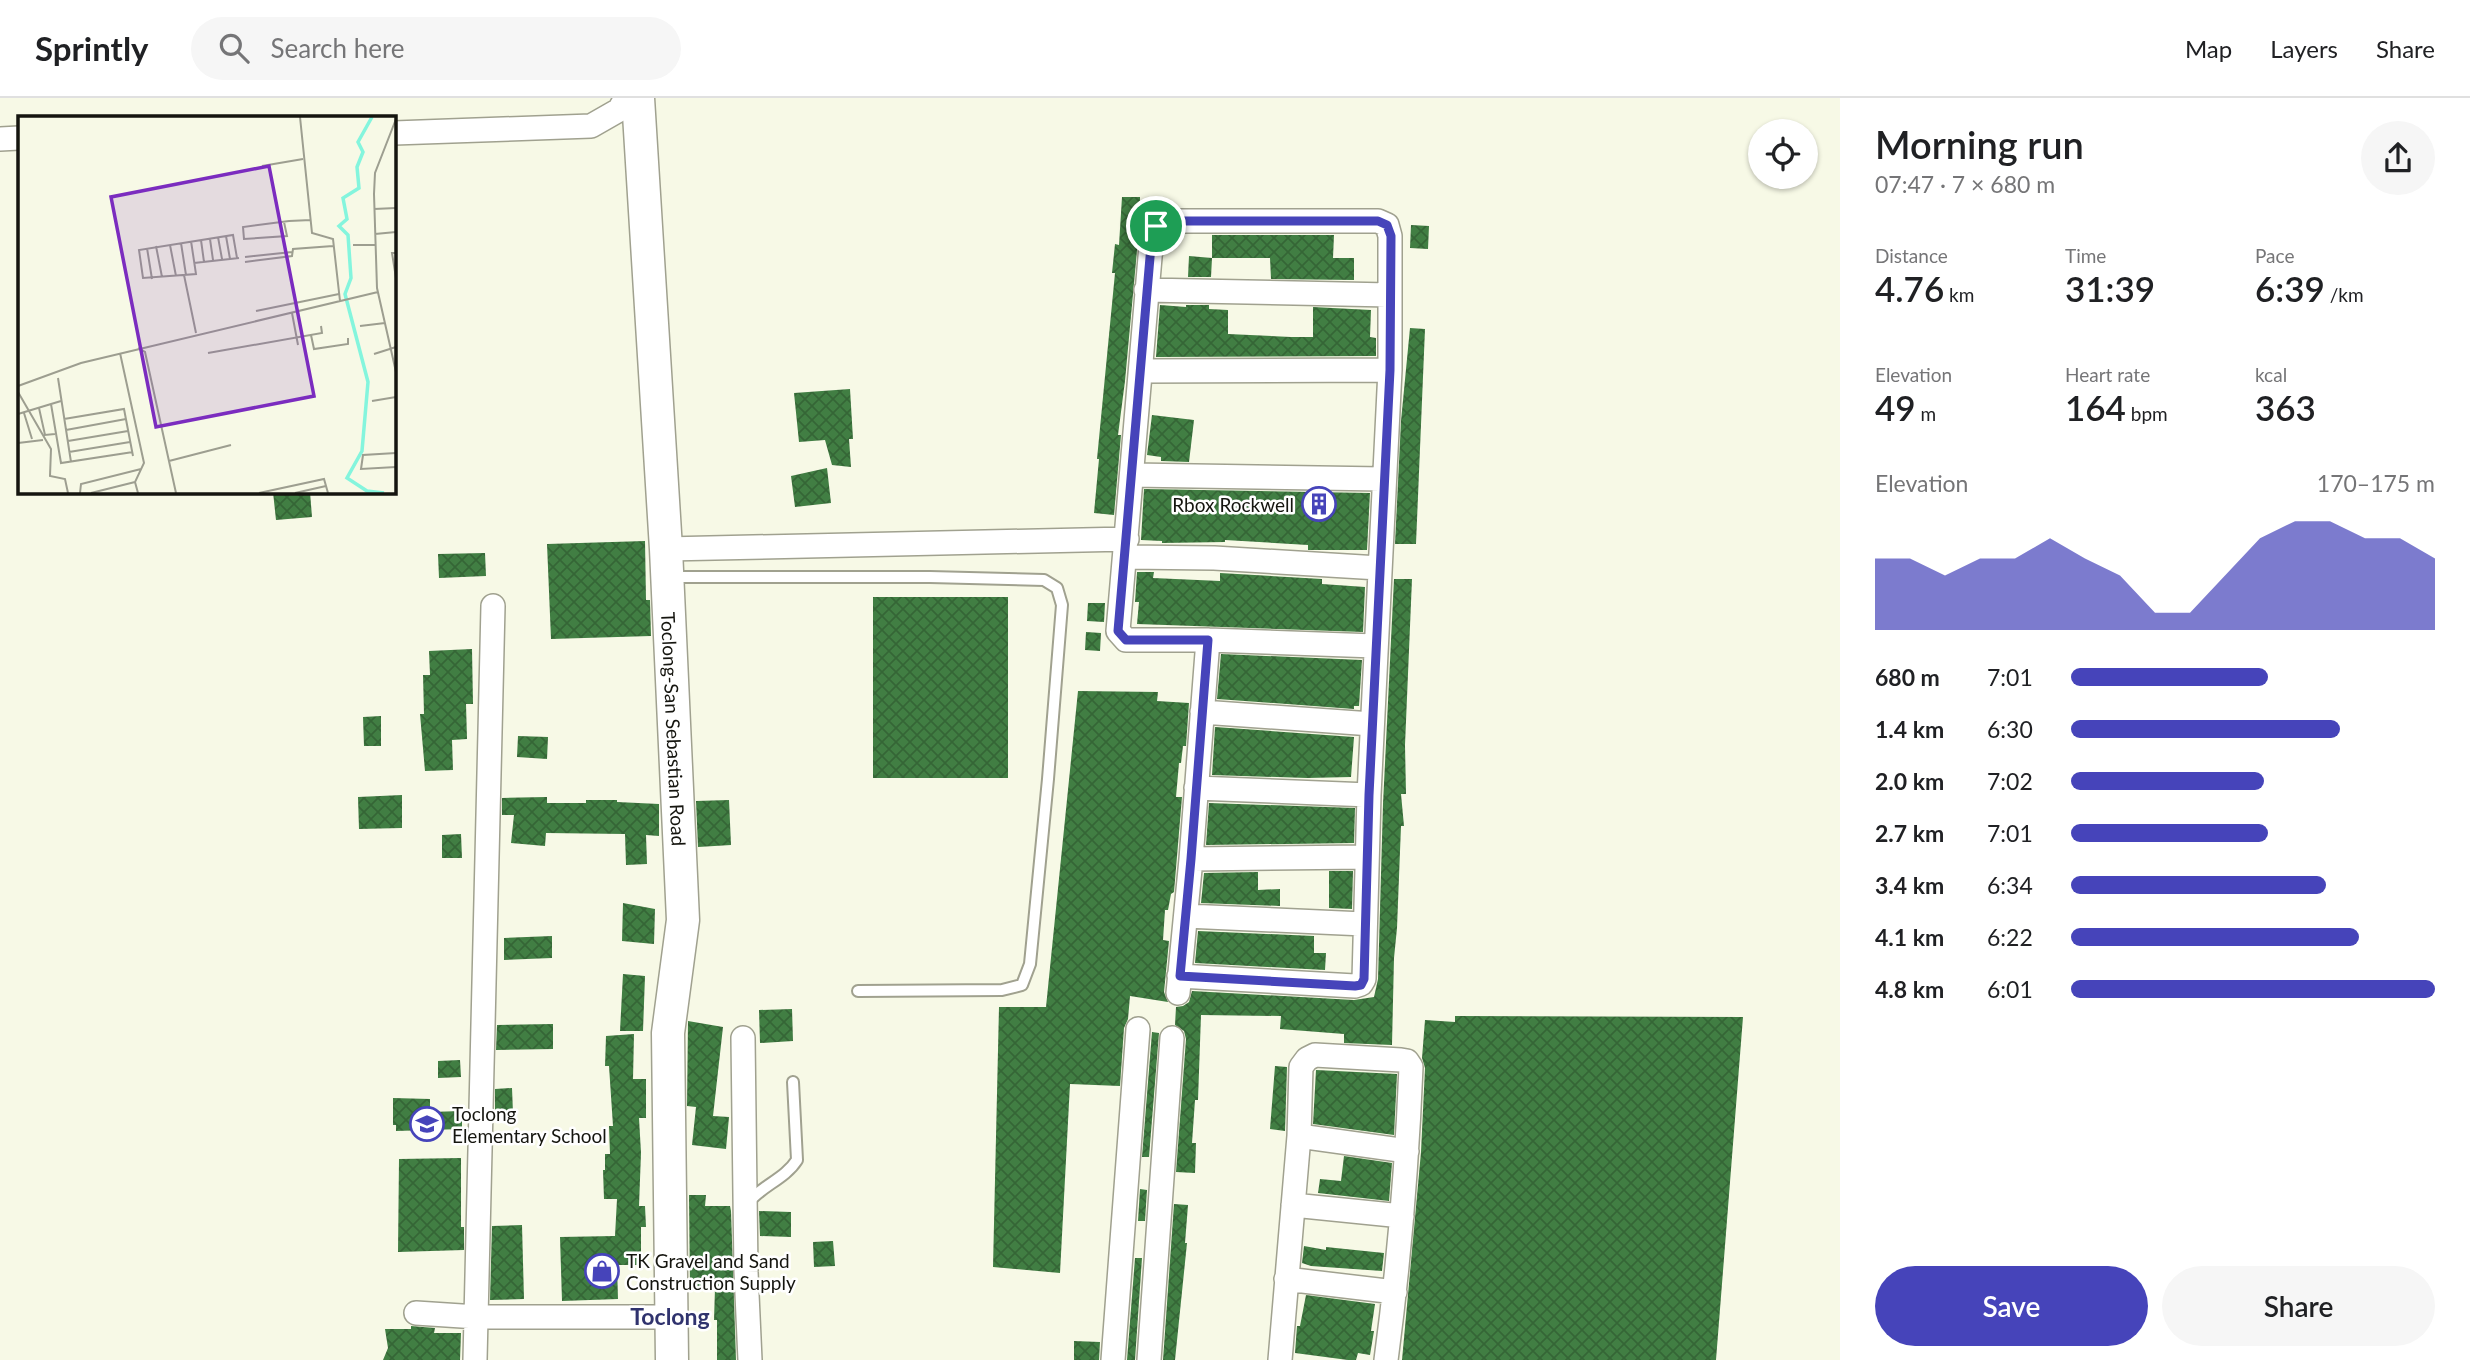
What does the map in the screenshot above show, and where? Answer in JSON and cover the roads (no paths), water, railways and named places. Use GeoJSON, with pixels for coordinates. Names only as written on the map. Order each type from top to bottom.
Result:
{"type":"FeatureCollection","features":[{"type":"Feature","properties":{"kind":"street"},"geometry":{"type":"LineString","coordinates":[[396,133],[592,126],[619,110],[626,98]]}},
{"type":"Feature","properties":{"kind":"street","name":"Toclong-San Sebastian Road"},"geometry":{"type":"LineString","coordinates":[[638,98],[667,563],[682,920],[668,1033],[672,1360]]}},
{"type":"Feature","properties":{"kind":"street"},"geometry":{"type":"LineString","coordinates":[[0,139],[18,138]]}},
{"type":"Feature","properties":{"kind":"street"},"geometry":{"type":"LineString","coordinates":[[1208,640],[1179,985],[1361,985],[1364,979],[1366,857],[1390,370],[1391,236],[1387,225],[1378,221],[1165,221],[1156,226],[1152,234],[1146,290],[1142,371],[1118,631],[1126,640],[1208,640],[1376,646]]}},
{"type":"Feature","properties":{"kind":"street"},"geometry":{"type":"LineString","coordinates":[[1146,290],[1390,295]]}},
{"type":"Feature","properties":{"kind":"street"},"geometry":{"type":"LineString","coordinates":[[1142,371],[1390,370]]}},
{"type":"Feature","properties":{"kind":"street"},"geometry":{"type":"LineString","coordinates":[[1133,475],[1383,479]]}},
{"type":"Feature","properties":{"kind":"street"},"geometry":{"type":"LineString","coordinates":[[667,563],[1126,548],[1214,558],[1379,568]]}},
{"type":"Feature","properties":{"kind":"street"},"geometry":{"type":"LineString","coordinates":[[475,1360],[493,606]]}},
{"type":"Feature","properties":{"kind":"street"},"geometry":{"type":"LineString","coordinates":[[1202,712],[1372,724]]}},
{"type":"Feature","properties":{"kind":"street"},"geometry":{"type":"LineString","coordinates":[[1196,788],[1369,795]]}},
{"type":"Feature","properties":{"kind":"street"},"geometry":{"type":"LineString","coordinates":[[1191,859],[1366,857]]}},
{"type":"Feature","properties":{"kind":"street"},"geometry":{"type":"LineString","coordinates":[[1186,916],[1364,924]]}},
{"type":"Feature","properties":{"kind":"street"},"geometry":{"type":"LineString","coordinates":[[1113,1360],[1138,1029]]}},
{"type":"Feature","properties":{"kind":"street"},"geometry":{"type":"LineString","coordinates":[[743,1038],[750,1360]]}},
{"type":"Feature","properties":{"kind":"street"},"geometry":{"type":"LineString","coordinates":[[1149,1360],[1172,1038]]}},
{"type":"Feature","properties":{"kind":"street"},"geometry":{"type":"LineString","coordinates":[[1280,1360],[1301,1068],[1307,1059],[1315,1055],[1401,1059],[1408,1061],[1411,1067],[1408,1151],[1386,1360]]}},
{"type":"Feature","properties":{"kind":"street"},"geometry":{"type":"LineString","coordinates":[[1298,1136],[1408,1151]]}},
{"type":"Feature","properties":{"kind":"street"},"geometry":{"type":"LineString","coordinates":[[1293,1205],[1402,1216]]}},
{"type":"Feature","properties":{"kind":"street"},"geometry":{"type":"LineString","coordinates":[[1286,1279],[1395,1292]]}},
{"type":"Feature","properties":{"kind":"street"},"geometry":{"type":"LineString","coordinates":[[416,1313],[477,1317],[671,1317]]}},
{"type":"Feature","properties":{"kind":"lane"},"geometry":{"type":"LineString","coordinates":[[667,563],[1044,580],[1057,588],[1062,605],[1048,779],[1030,964],[1022,985],[1002,990],[858,991]]}},
{"type":"Feature","properties":{"kind":"lane"},"geometry":{"type":"LineString","coordinates":[[746,1205],[753,1196],[792,1168],[797,1160],[793,1082]]}},
{"type":"Feature","properties":{"kind":"place","name":"Rbox Rockwell"},"geometry":{"type":"Point","coordinates":[1319,504]}},
{"type":"Feature","properties":{"kind":"place","name":"Toclong Elementary School"},"geometry":{"type":"Point","coordinates":[427,1124]}},
{"type":"Feature","properties":{"kind":"place","name":"TK Gravel and Sand Construction Supply"},"geometry":{"type":"Point","coordinates":[602,1271]}},
{"type":"Feature","properties":{"kind":"district","name":"Toclong"},"geometry":{"type":"Point","coordinates":[670,1316]}}]}
